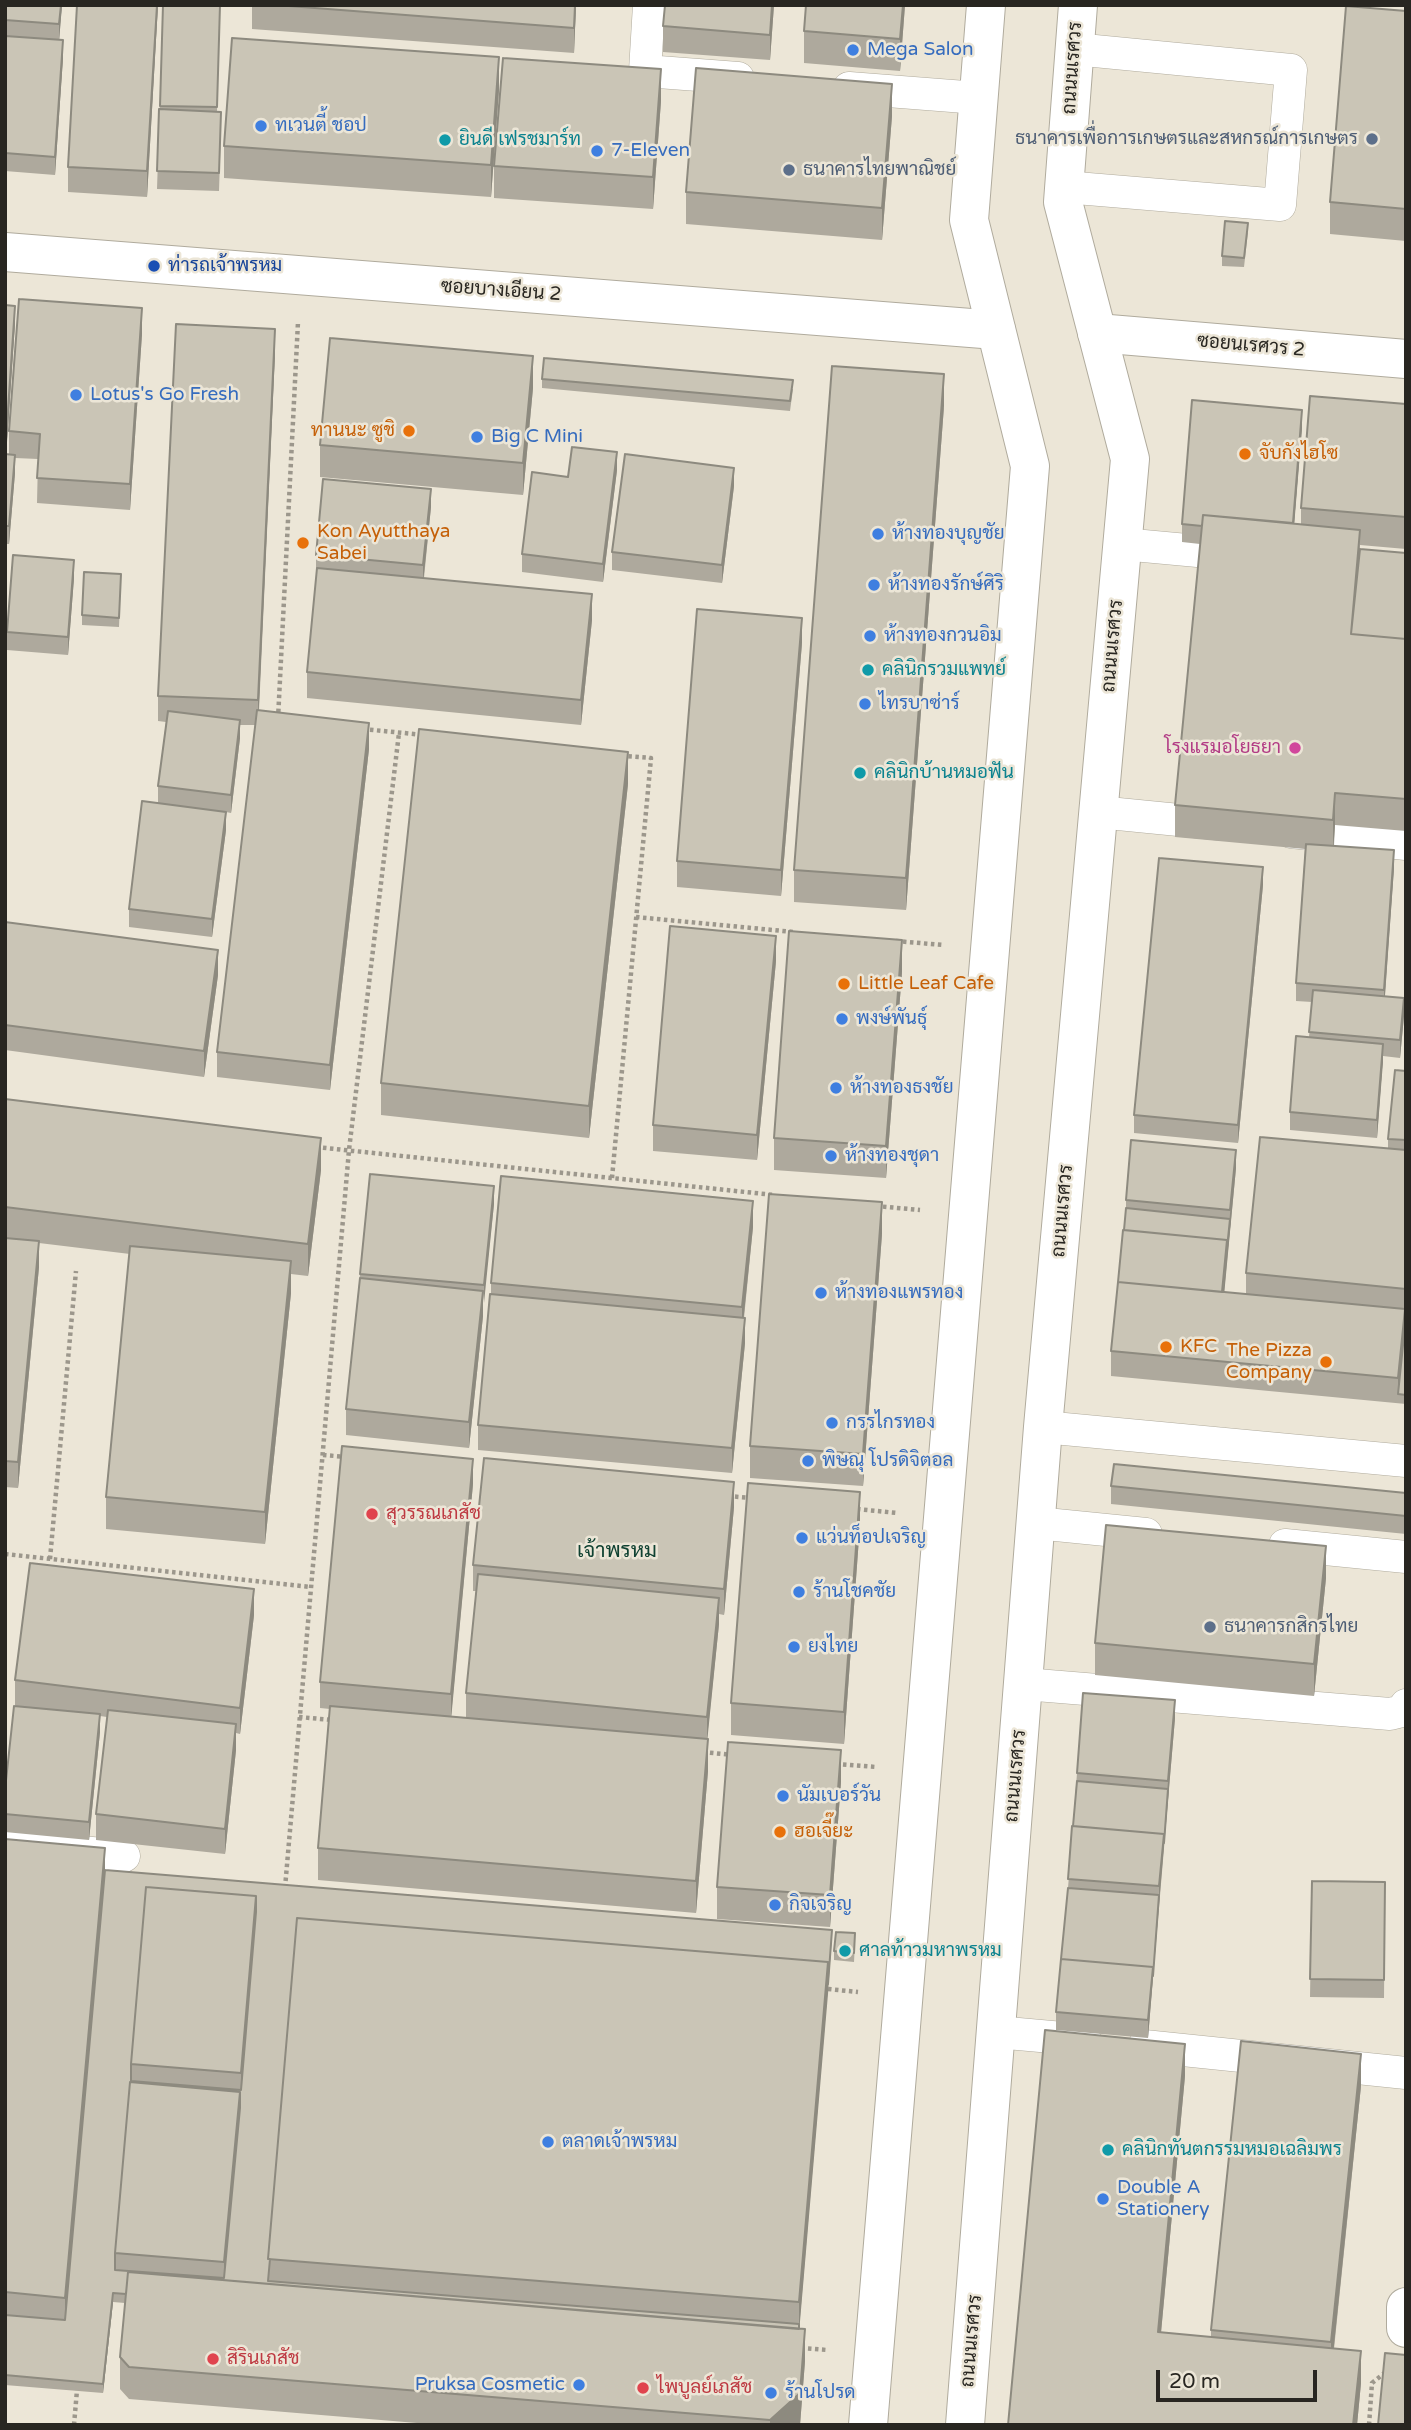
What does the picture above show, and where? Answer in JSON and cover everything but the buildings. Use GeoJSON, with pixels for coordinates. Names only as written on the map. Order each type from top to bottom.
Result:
{"type":"FeatureCollection","features":[{"type":"Feature","properties":{"kind":"street"},"geometry":{"type":"LineString","coordinates":[[868,2425],[1030,466],[969,220],[986,5]]}},
{"type":"Feature","properties":{"kind":"street","name":"ถนนนเรศวร"},"geometry":{"type":"LineString","coordinates":[[965,2425],[1036,1522],[1130,459],[1063,202],[1078,5]]}},
{"type":"Feature","properties":{"kind":"street","name":"ซอยบางเอียน 2"},"geometry":{"type":"LineString","coordinates":[[5,252],[996,330]]}},
{"type":"Feature","properties":{"kind":"street","name":"ซอยนเรศวร 2"},"geometry":{"type":"LineString","coordinates":[[1097,333],[1406,359]]}},
{"type":"Feature","properties":{"kind":"street"},"geometry":{"type":"LineString","coordinates":[[1406,2307],[1406,2328]]}},
{"type":"Feature","properties":{"kind":"lane"},"geometry":{"type":"LineString","coordinates":[[649,5],[645,71],[768,81]]}},
{"type":"Feature","properties":{"kind":"lane"},"geometry":{"type":"LineString","coordinates":[[1064,187],[1280,205],[1291,70],[1074,50]]}},
{"type":"Feature","properties":{"kind":"lane"},"geometry":{"type":"LineString","coordinates":[[823,85],[978,98]]}},
{"type":"Feature","properties":{"kind":"lane"},"geometry":{"type":"LineString","coordinates":[[1122,544],[1271,558]]}},
{"type":"Feature","properties":{"kind":"lane"},"geometry":{"type":"LineString","coordinates":[[1098,812],[1406,844]]}},
{"type":"Feature","properties":{"kind":"lane"},"geometry":{"type":"LineString","coordinates":[[1044,1427],[1406,1461]]}},
{"type":"Feature","properties":{"kind":"lane"},"geometry":{"type":"LineString","coordinates":[[1036,1522],[1178,1536]]}},
{"type":"Feature","properties":{"kind":"lane"},"geometry":{"type":"LineString","coordinates":[[1261,1543],[1406,1557]]}},
{"type":"Feature","properties":{"kind":"lane"},"geometry":{"type":"LineString","coordinates":[[1024,1684],[1390,1714],[1402,1711],[1406,1705]]}},
{"type":"Feature","properties":{"kind":"lane"},"geometry":{"type":"LineString","coordinates":[[5,1845],[124,1856]]}},
{"type":"Feature","properties":{"kind":"lane"},"geometry":{"type":"LineString","coordinates":[[996,2032],[1406,2073]]}},
{"type":"Feature","properties":{"kind":"path"},"geometry":{"type":"LineString","coordinates":[[292,720],[278,719],[296,361]]}},
{"type":"Feature","properties":{"kind":"path"},"geometry":{"type":"LineString","coordinates":[[359,728],[425,735]]}},
{"type":"Feature","properties":{"kind":"path"},"geometry":{"type":"LineString","coordinates":[[284,1894],[349,1150],[399,733]]}},
{"type":"Feature","properties":{"kind":"path"},"geometry":{"type":"LineString","coordinates":[[611,754],[650,758],[612,1178]]}},
{"type":"Feature","properties":{"kind":"path"},"geometry":{"type":"LineString","coordinates":[[636,917],[799,932]]}},
{"type":"Feature","properties":{"kind":"path"},"geometry":{"type":"LineString","coordinates":[[894,941],[990,950]]}},
{"type":"Feature","properties":{"kind":"path"},"geometry":{"type":"LineString","coordinates":[[308,1146],[776,1195]]}},
{"type":"Feature","properties":{"kind":"path"},"geometry":{"type":"LineString","coordinates":[[872,1205],[968,1215]]}},
{"type":"Feature","properties":{"kind":"path"},"geometry":{"type":"LineString","coordinates":[[50,1559],[76,1271]]}},
{"type":"Feature","properties":{"kind":"path"},"geometry":{"type":"LineString","coordinates":[[323,1455],[351,1458]]}},
{"type":"Feature","properties":{"kind":"path"},"geometry":{"type":"LineString","coordinates":[[723,1496],[764,1500]]}},
{"type":"Feature","properties":{"kind":"path"},"geometry":{"type":"LineString","coordinates":[[846,1508],[943,1518]]}},
{"type":"Feature","properties":{"kind":"path"},"geometry":{"type":"LineString","coordinates":[[5,1555],[311,1587]]}},
{"type":"Feature","properties":{"kind":"path"},"geometry":{"type":"LineString","coordinates":[[299,1717],[341,1721]]}},
{"type":"Feature","properties":{"kind":"path"},"geometry":{"type":"LineString","coordinates":[[701,1752],[742,1756]]}},
{"type":"Feature","properties":{"kind":"path"},"geometry":{"type":"LineString","coordinates":[[825,1763],[922,1771]]}},
{"type":"Feature","properties":{"kind":"path"},"geometry":{"type":"LineString","coordinates":[[1369,2425],[1373,2383],[1389,2368]]}},
{"type":"Feature","properties":{"kind":"path"},"geometry":{"type":"LineString","coordinates":[[74,2425],[77,2390]]}},
{"type":"Feature","properties":{"kind":"place","name":"Mega Salon"},"geometry":{"type":"Point","coordinates":[853,50]}},
{"type":"Feature","properties":{"kind":"place","name":"ทเวนตี้ ชอป"},"geometry":{"type":"Point","coordinates":[261,126]}},
{"type":"Feature","properties":{"kind":"place","name":"ธนาคารเพื่อการเกษตรและสหกรณ์การเกษตร"},"geometry":{"type":"Point","coordinates":[1372,139]}},
{"type":"Feature","properties":{"kind":"place","name":"ยินดี เฟรชมาร์ท"},"geometry":{"type":"Point","coordinates":[445,140]}},
{"type":"Feature","properties":{"kind":"place","name":"7-Eleven"},"geometry":{"type":"Point","coordinates":[597,151]}},
{"type":"Feature","properties":{"kind":"place","name":"ธนาคารไทยพาณิชย์"},"geometry":{"type":"Point","coordinates":[789,170]}},
{"type":"Feature","properties":{"kind":"place","name":"ท่ารถเจ้าพรหม"},"geometry":{"type":"Point","coordinates":[154,266]}},
{"type":"Feature","properties":{"kind":"place","name":"Lotus's Go Fresh"},"geometry":{"type":"Point","coordinates":[76,395]}},
{"type":"Feature","properties":{"kind":"place","name":"ทานนะ ซูชิ"},"geometry":{"type":"Point","coordinates":[409,431]}},
{"type":"Feature","properties":{"kind":"place","name":"Big C Mini"},"geometry":{"type":"Point","coordinates":[477,437]}},
{"type":"Feature","properties":{"kind":"place","name":"จับกังไฮโซ"},"geometry":{"type":"Point","coordinates":[1245,454]}},
{"type":"Feature","properties":{"kind":"place","name":"ห้างทองบุญชัย"},"geometry":{"type":"Point","coordinates":[878,534]}},
{"type":"Feature","properties":{"kind":"place","name":"Kon Ayutthaya Sabei"},"geometry":{"type":"Point","coordinates":[303,543]}},
{"type":"Feature","properties":{"kind":"place","name":"ห้างทองรักษ์ศิริ"},"geometry":{"type":"Point","coordinates":[874,585]}},
{"type":"Feature","properties":{"kind":"place","name":"ห้างทองกวนอิม"},"geometry":{"type":"Point","coordinates":[870,636]}},
{"type":"Feature","properties":{"kind":"place","name":"คลินิกรวมแพทย์"},"geometry":{"type":"Point","coordinates":[868,670]}},
{"type":"Feature","properties":{"kind":"place","name":"ไทรบาซ่าร์"},"geometry":{"type":"Point","coordinates":[865,704]}},
{"type":"Feature","properties":{"kind":"place","name":"โรงแรมอโยธยา"},"geometry":{"type":"Point","coordinates":[1295,748]}},
{"type":"Feature","properties":{"kind":"place","name":"คลินิกบ้านหมอฟัน"},"geometry":{"type":"Point","coordinates":[860,773]}},
{"type":"Feature","properties":{"kind":"place","name":"Little Leaf Cafe"},"geometry":{"type":"Point","coordinates":[844,984]}},
{"type":"Feature","properties":{"kind":"place","name":"พงษ์พันธุ์"},"geometry":{"type":"Point","coordinates":[842,1019]}},
{"type":"Feature","properties":{"kind":"place","name":"ห้างทองธงชัย"},"geometry":{"type":"Point","coordinates":[836,1088]}},
{"type":"Feature","properties":{"kind":"place","name":"ห้างทองชุดา"},"geometry":{"type":"Point","coordinates":[831,1156]}},
{"type":"Feature","properties":{"kind":"place","name":"ห้างทองแพรทอง"},"geometry":{"type":"Point","coordinates":[821,1293]}},
{"type":"Feature","properties":{"kind":"place","name":"KFC"},"geometry":{"type":"Point","coordinates":[1166,1347]}},
{"type":"Feature","properties":{"kind":"place","name":"The Pizza Company"},"geometry":{"type":"Point","coordinates":[1326,1362]}},
{"type":"Feature","properties":{"kind":"place","name":"กรรไกรทอง"},"geometry":{"type":"Point","coordinates":[832,1423]}},
{"type":"Feature","properties":{"kind":"place","name":"พิษณุ โปรดิจิตอล"},"geometry":{"type":"Point","coordinates":[808,1461]}},
{"type":"Feature","properties":{"kind":"place","name":"สุวรรณเภสัช"},"geometry":{"type":"Point","coordinates":[372,1514]}},
{"type":"Feature","properties":{"kind":"place","name":"แว่นท็อปเจริญ"},"geometry":{"type":"Point","coordinates":[802,1538]}},
{"type":"Feature","properties":{"kind":"place","name":"ร้านโชคชัย"},"geometry":{"type":"Point","coordinates":[799,1592]}},
{"type":"Feature","properties":{"kind":"place","name":"ธนาคารกสิกรไทย"},"geometry":{"type":"Point","coordinates":[1210,1627]}},
{"type":"Feature","properties":{"kind":"place","name":"ยงไทย"},"geometry":{"type":"Point","coordinates":[794,1647]}},
{"type":"Feature","properties":{"kind":"place","name":"นัมเบอร์วัน"},"geometry":{"type":"Point","coordinates":[783,1796]}},
{"type":"Feature","properties":{"kind":"place","name":"ฮอเจี๊ยะ"},"geometry":{"type":"Point","coordinates":[780,1832]}},
{"type":"Feature","properties":{"kind":"place","name":"กิจเจริญ"},"geometry":{"type":"Point","coordinates":[775,1905]}},
{"type":"Feature","properties":{"kind":"place","name":"ศาลท้าวมหาพรหม"},"geometry":{"type":"Point","coordinates":[845,1951]}},
{"type":"Feature","properties":{"kind":"place","name":"ตลาดเจ้าพรหม"},"geometry":{"type":"Point","coordinates":[548,2142]}},
{"type":"Feature","properties":{"kind":"place","name":"คลินิกทันตกรรมหมอเฉลิมพร"},"geometry":{"type":"Point","coordinates":[1108,2150]}},
{"type":"Feature","properties":{"kind":"place","name":"Double A Stationery"},"geometry":{"type":"Point","coordinates":[1103,2199]}},
{"type":"Feature","properties":{"kind":"place","name":"สิรินเภสัช"},"geometry":{"type":"Point","coordinates":[213,2359]}},
{"type":"Feature","properties":{"kind":"place","name":"Pruksa Cosmetic"},"geometry":{"type":"Point","coordinates":[579,2385]}},
{"type":"Feature","properties":{"kind":"place","name":"ไพบูลย์เภสัช"},"geometry":{"type":"Point","coordinates":[643,2388]}},
{"type":"Feature","properties":{"kind":"place","name":"ร้านโปรด"},"geometry":{"type":"Point","coordinates":[771,2393]}},
{"type":"Feature","properties":{"kind":"district","name":"เจ้าพรหม"},"geometry":{"type":"Point","coordinates":[617,1551]}}]}
